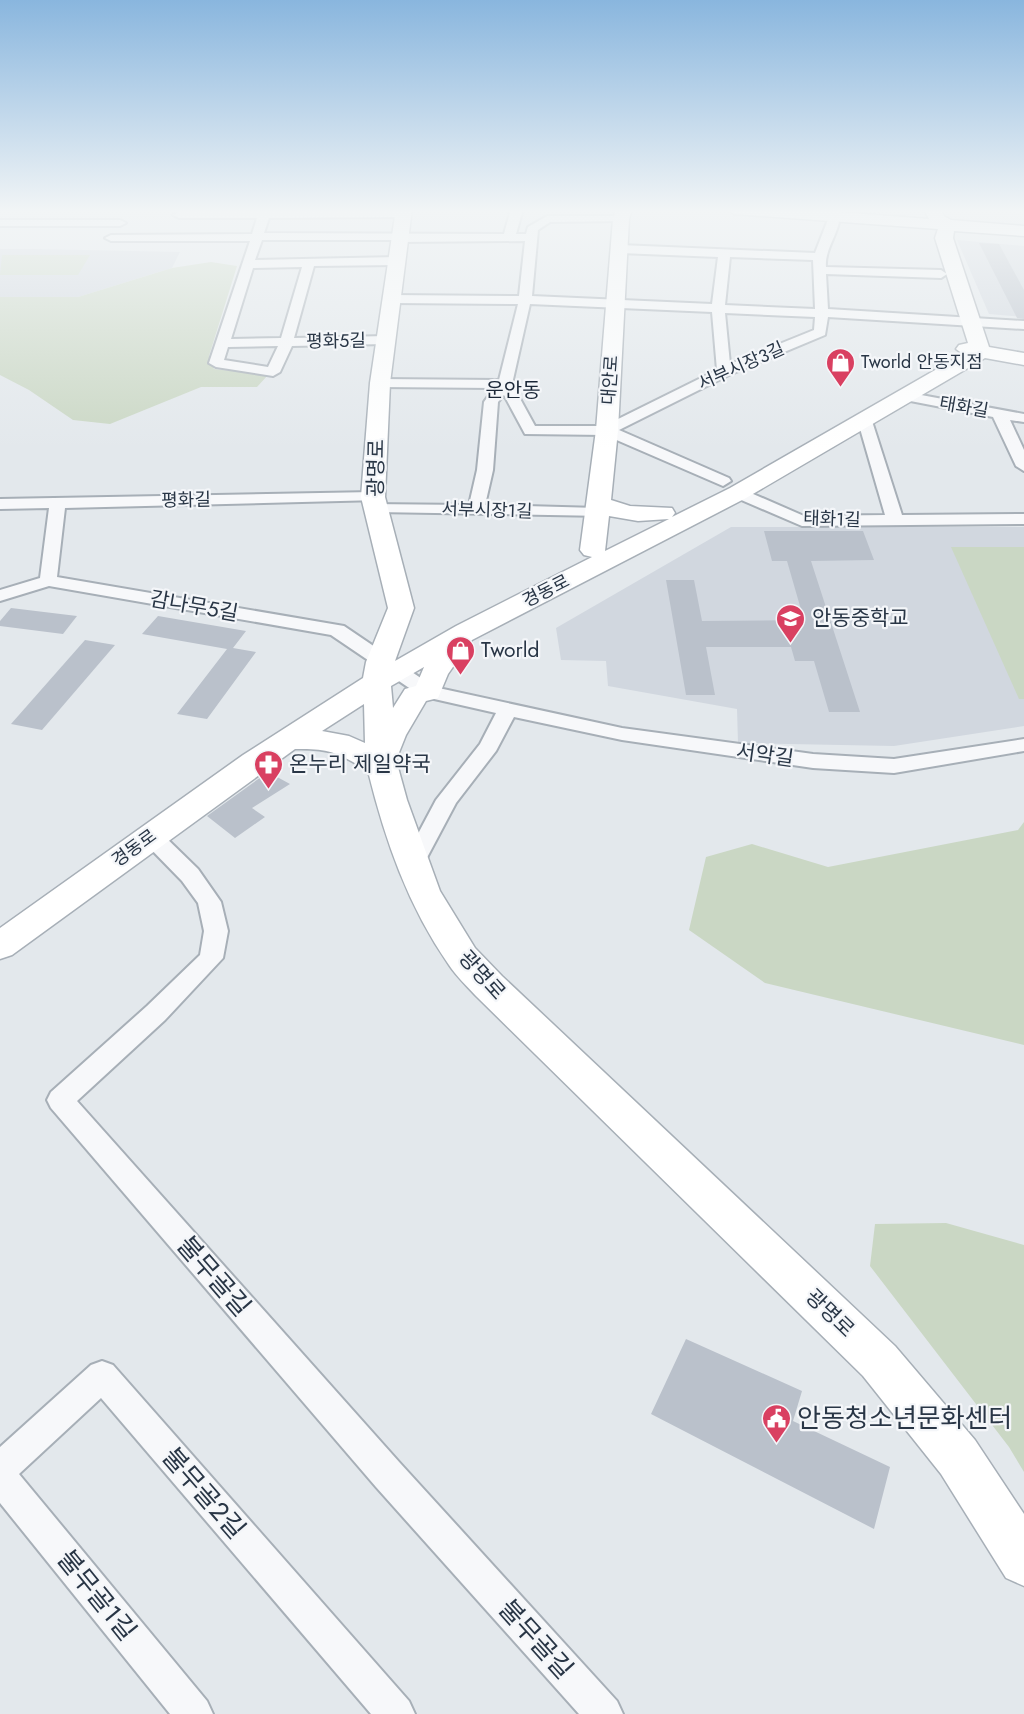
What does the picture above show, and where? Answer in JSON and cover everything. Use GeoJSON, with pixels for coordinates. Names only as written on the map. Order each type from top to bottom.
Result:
{"type":"FeatureCollection","features":[{"type":"Feature","properties":{"kind":"street","name":"평화5길"},"geometry":{"type":"LineString","coordinates":[[240,289],[216,363],[273,372],[286,343]]}},
{"type":"Feature","properties":{"kind":"street"},"geometry":{"type":"LineString","coordinates":[[286,343],[302,289]]}},
{"type":"Feature","properties":{"kind":"street","name":"광명로"},"geometry":{"type":"LineString","coordinates":[[393,289],[380,382],[374,502],[401,608],[384,671],[382,764],[391,800],[423,892],[462,957],[879,1361],[958,1457],[1024,1560]]}},
{"type":"Feature","properties":{"kind":"street"},"geometry":{"type":"LineString","coordinates":[[476,510],[485,470],[491,402],[505,384],[526,289]]}},
{"type":"Feature","properties":{"kind":"street","name":"대안로"},"geometry":{"type":"LineString","coordinates":[[593,550],[607,430],[616,289]]}},
{"type":"Feature","properties":{"kind":"street"},"geometry":{"type":"LineString","coordinates":[[720,289],[718,309],[724,372]]}},
{"type":"Feature","properties":{"kind":"street"},"geometry":{"type":"LineString","coordinates":[[821,289],[822,313]]}},
{"type":"Feature","properties":{"kind":"street"},"geometry":{"type":"LineString","coordinates":[[948,289],[964,320]]}},
{"type":"Feature","properties":{"kind":"street"},"geometry":{"type":"LineString","coordinates":[[956,289],[974,350],[1024,359]]}},
{"type":"Feature","properties":{"kind":"street"},"geometry":{"type":"LineString","coordinates":[[392,299],[525,300],[964,320],[1024,325]]}},
{"type":"Feature","properties":{"kind":"street","name":"서부시장3길"},"geometry":{"type":"LineString","coordinates":[[607,430],[724,372],[820,332],[822,313]]}},
{"type":"Feature","properties":{"kind":"street","name":"평화5길"},"geometry":{"type":"LineString","coordinates":[[224,343],[386,340]]}},
{"type":"Feature","properties":{"kind":"street","name":"경동로"},"geometry":{"type":"LineString","coordinates":[[0,946],[384,671],[593,550],[663,513],[730,487],[864,418],[904,396],[974,350]]}},
{"type":"Feature","properties":{"kind":"street","name":"경동로"},"geometry":{"type":"LineString","coordinates":[[0,922],[134,823],[280,724],[466,632],[974,350]]}},
{"type":"Feature","properties":{"kind":"street"},"geometry":{"type":"LineString","coordinates":[[380,382],[505,384]]}},
{"type":"Feature","properties":{"kind":"street"},"geometry":{"type":"LineString","coordinates":[[505,384],[530,431],[607,430]]}},
{"type":"Feature","properties":{"kind":"street","name":"태화길"},"geometry":{"type":"LineString","coordinates":[[904,396],[1024,418]]}},
{"type":"Feature","properties":{"kind":"street"},"geometry":{"type":"LineString","coordinates":[[999,413],[1024,466]]}},
{"type":"Feature","properties":{"kind":"street","name":"태화1길"},"geometry":{"type":"LineString","coordinates":[[864,418],[895,520]]}},
{"type":"Feature","properties":{"kind":"street","name":"태화1길"},"geometry":{"type":"LineString","coordinates":[[607,430],[802,521],[1024,519]]}},
{"type":"Feature","properties":{"kind":"street"},"geometry":{"type":"LineString","coordinates":[[48,581],[58,502]]}},
{"type":"Feature","properties":{"kind":"street","name":"평화길"},"geometry":{"type":"LineString","coordinates":[[0,504],[374,502]]}},
{"type":"Feature","properties":{"kind":"street","name":"서부시장1길"},"geometry":{"type":"LineString","coordinates":[[374,502],[476,510],[599,508]]}},
{"type":"Feature","properties":{"kind":"street"},"geometry":{"type":"LineString","coordinates":[[599,508],[625,513],[663,513]]}},
{"type":"Feature","properties":{"kind":"street","name":"감나무5길"},"geometry":{"type":"LineString","coordinates":[[0,596],[48,581],[338,630],[384,671]]}},
{"type":"Feature","properties":{"kind":"street"},"geometry":{"type":"LineString","coordinates":[[289,740],[332,740],[346,744],[382,764],[403,713],[415,696],[428,692],[434,674],[466,632]]}},
{"type":"Feature","properties":{"kind":"street","name":"서악길"},"geometry":{"type":"LineString","coordinates":[[384,671],[428,692],[507,711],[622,734],[813,761],[894,766],[1024,745]]}},
{"type":"Feature","properties":{"kind":"street"},"geometry":{"type":"LineString","coordinates":[[414,862],[447,800],[489,746],[507,711]]}},
{"type":"Feature","properties":{"kind":"street","name":"불무골길"},"geometry":{"type":"LineString","coordinates":[[151,836],[190,875],[210,902],[216,931],[211,958],[156,1013],[60,1100],[388,1475],[604,1714]]}},
{"type":"Feature","properties":{"kind":"street","name":"불무골2길"},"geometry":{"type":"LineString","coordinates":[[0,1470],[102,1376],[396,1714]]}},
{"type":"Feature","properties":{"kind":"street","name":"불무골1길"},"geometry":{"type":"LineString","coordinates":[[0,1477],[194,1714]]}},
{"type":"Feature","properties":{"kind":"shaded area"},"geometry":{"type":"Polygon","coordinates":[[[0,289],[104,289],[78,297],[0,297],[0,289]]]}},
{"type":"Feature","properties":{"kind":"shaded area"},"geometry":{"type":"Polygon","coordinates":[[[978,289],[1024,289],[1024,317],[989,314],[978,289]]]}},
{"type":"Feature","properties":{"kind":"shaded area","name":"안동중학교"},"geometry":{"type":"Polygon","coordinates":[[[731,527],[1024,527],[1024,726],[894,746],[738,743],[737,709],[608,686],[606,661],[561,660],[556,628],[731,527]]]}},
{"type":"Feature","properties":{"kind":"green space"},"geometry":{"type":"Polygon","coordinates":[[[104,289],[230,289],[209,356],[214,369],[268,375],[257,387],[201,387],[110,424],[73,420],[29,390],[0,375],[0,297],[78,297],[104,289]]]}},
{"type":"Feature","properties":{"kind":"green space"},"geometry":{"type":"Polygon","coordinates":[[[951,547],[1024,547],[1024,699],[1019,699],[951,547]]]}},
{"type":"Feature","properties":{"kind":"green space"},"geometry":{"type":"Polygon","coordinates":[[[1024,822],[1024,1045],[765,983],[689,930],[706,857],[752,844],[828,867],[1018,830],[1024,822]]]}},
{"type":"Feature","properties":{"kind":"green space"},"geometry":{"type":"Polygon","coordinates":[[[946,1223],[1024,1245],[1024,1472],[1009,1447],[870,1266],[875,1224],[946,1223]]]}},
{"type":"Feature","properties":{"kind":"building"},"geometry":{"type":"Polygon","coordinates":[[[1002,289],[1024,290],[1024,319],[1017,318],[1002,289]]]}},
{"type":"Feature","properties":{"kind":"building"},"geometry":{"type":"Polygon","coordinates":[[[764,531],[863,531],[874,560],[811,561],[860,712],[829,712],[814,661],[795,661],[791,647],[706,647],[715,695],[686,695],[666,580],[694,580],[702,621],[804,620],[787,561],[772,561],[764,531]]]}},
{"type":"Feature","properties":{"kind":"building"},"geometry":{"type":"Polygon","coordinates":[[[11,608],[77,616],[63,634],[0,626],[0,621],[11,608]]]}},
{"type":"Feature","properties":{"kind":"building"},"geometry":{"type":"Polygon","coordinates":[[[158,616],[246,631],[233,648],[256,652],[207,719],[177,714],[227,649],[142,634],[158,616]]]}},
{"type":"Feature","properties":{"kind":"building"},"geometry":{"type":"Polygon","coordinates":[[[85,640],[115,645],[42,730],[11,724],[85,640]]]}},
{"type":"Feature","properties":{"kind":"building"},"geometry":{"type":"Polygon","coordinates":[[[268,772],[290,784],[252,808],[265,817],[235,838],[207,816],[268,772]]]}},
{"type":"Feature","properties":{"kind":"building","name":"안동청소년문화센터"},"geometry":{"type":"Polygon","coordinates":[[[686,1339],[802,1391],[793,1421],[890,1467],[874,1529],[651,1414],[686,1339]]]}},
{"type":"Feature","properties":{"kind":"place","name":"Tworld 안동지점"},"geometry":{"type":"Point","coordinates":[840,388]}},
{"type":"Feature","properties":{"kind":"place","name":"안동중학교"},"geometry":{"type":"Point","coordinates":[791,644]}},
{"type":"Feature","properties":{"kind":"place","name":"Tworld"},"geometry":{"type":"Point","coordinates":[460,676]}},
{"type":"Feature","properties":{"kind":"place","name":"온누리 제일약국"},"geometry":{"type":"Point","coordinates":[268,790]}},
{"type":"Feature","properties":{"kind":"place","name":"안동청소년문화센터"},"geometry":{"type":"Point","coordinates":[776,1444]}},
{"type":"Feature","properties":{"kind":"district","name":"운안동"},"geometry":{"type":"Point","coordinates":[513,390]}}]}
